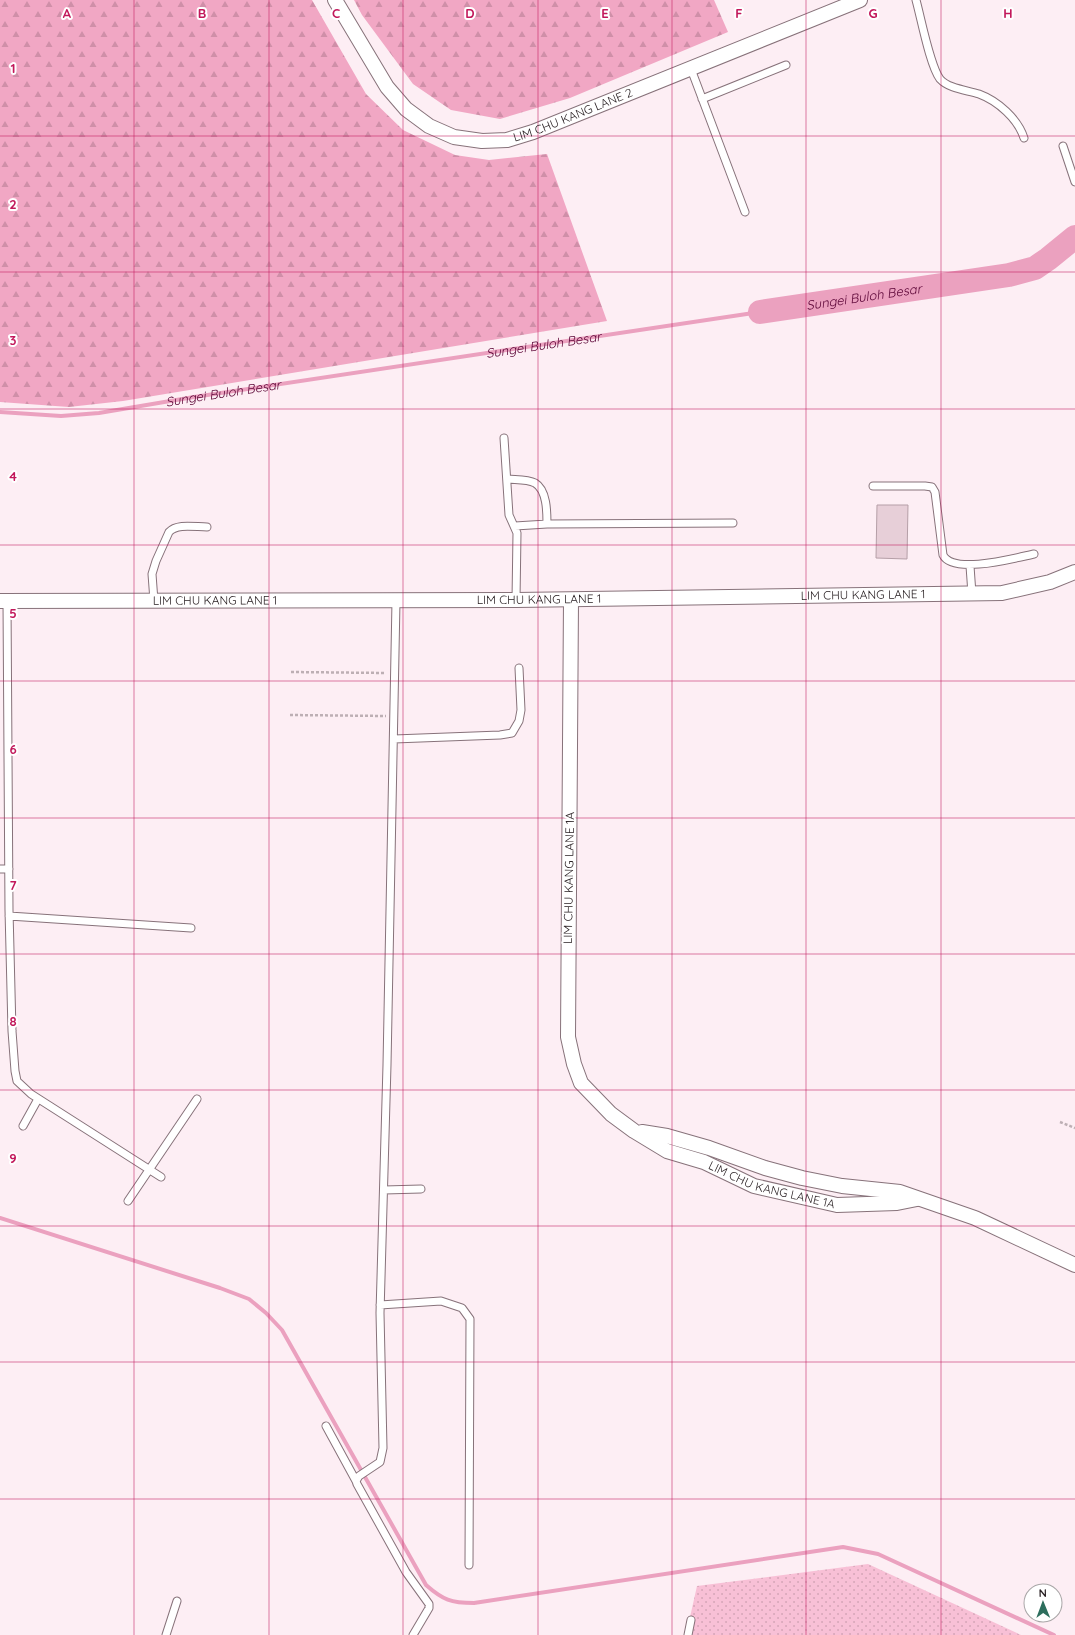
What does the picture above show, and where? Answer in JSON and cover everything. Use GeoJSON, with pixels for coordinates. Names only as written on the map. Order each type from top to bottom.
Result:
{"type":"FeatureCollection","features":[{"type":"Feature","properties":{"kind":"street","name":"LIM CHU KANG LANE 2"},"geometry":{"type":"LineString","coordinates":[[335,0],[387,87],[406,109],[429,126],[454,137],[482,141],[507,140],[533,132],[860,0]]}},
{"type":"Feature","properties":{"kind":"street","name":"LIM CHU KANG LANE 1"},"geometry":{"type":"LineString","coordinates":[[4,601],[571,600],[1002,594],[1050,582],[1075,572]]}},
{"type":"Feature","properties":{"kind":"street","name":"LIM CHU KANG LANE 1A"},"geometry":{"type":"LineString","coordinates":[[571,600],[568,1037],[574,1064],[581,1083],[611,1114],[634,1131],[667,1151],[704,1162],[754,1186],[837,1205],[897,1203],[917,1199]]}},
{"type":"Feature","properties":{"kind":"street","name":"LIM CHU KANG LANE 1A"},"geometry":{"type":"LineString","coordinates":[[634,1131],[667,1136],[709,1148],[765,1168],[802,1178],[842,1186],[900,1192],[975,1218],[1075,1265]]}},
{"type":"Feature","properties":{"kind":"lane"},"geometry":{"type":"LineString","coordinates":[[916,0],[934,68],[941,80],[960,89],[990,99],[1014,118],[1022,131],[1024,138]]}},
{"type":"Feature","properties":{"kind":"lane"},"geometry":{"type":"LineString","coordinates":[[702,99],[786,65]]}},
{"type":"Feature","properties":{"kind":"lane"},"geometry":{"type":"LineString","coordinates":[[691,69],[745,212]]}},
{"type":"Feature","properties":{"kind":"lane"},"geometry":{"type":"LineString","coordinates":[[1063,146],[1075,182]]}},
{"type":"Feature","properties":{"kind":"lane"},"geometry":{"type":"LineString","coordinates":[[504,438],[509,515],[517,533],[516,600]]}},
{"type":"Feature","properties":{"kind":"lane"},"geometry":{"type":"LineString","coordinates":[[507,479],[532,482],[540,488],[543,493],[548,512],[548,524]]}},
{"type":"Feature","properties":{"kind":"lane"},"geometry":{"type":"LineString","coordinates":[[873,486],[932,487],[935,492],[943,555],[944,558],[956,564],[970,566],[1034,554]]}},
{"type":"Feature","properties":{"kind":"lane"},"geometry":{"type":"LineString","coordinates":[[515,526],[548,524],[733,523]]}},
{"type":"Feature","properties":{"kind":"lane"},"geometry":{"type":"LineString","coordinates":[[154,601],[152,574],[169,532],[172,528],[178,527],[207,527]]}},
{"type":"Feature","properties":{"kind":"lane"},"geometry":{"type":"LineString","coordinates":[[970,566],[972,594]]}},
{"type":"Feature","properties":{"kind":"lane"},"geometry":{"type":"LineString","coordinates":[[4,601],[4,676],[8,780],[12,1031],[17,1081],[38,1099],[161,1177]]}},
{"type":"Feature","properties":{"kind":"lane"},"geometry":{"type":"LineString","coordinates":[[358,1478],[380,1462],[383,1448],[380,1305],[384,1190],[396,601]]}},
{"type":"Feature","properties":{"kind":"lane"},"geometry":{"type":"LineString","coordinates":[[394,740],[500,735],[512,732],[519,721],[519,668]]}},
{"type":"Feature","properties":{"kind":"lane"},"geometry":{"type":"LineString","coordinates":[[0,780],[8,780]]}},
{"type":"Feature","properties":{"kind":"lane"},"geometry":{"type":"LineString","coordinates":[[0,869],[9,869]]}},
{"type":"Feature","properties":{"kind":"lane"},"geometry":{"type":"LineString","coordinates":[[9,916],[191,928]]}},
{"type":"Feature","properties":{"kind":"lane"},"geometry":{"type":"LineString","coordinates":[[23,1126],[38,1099]]}},
{"type":"Feature","properties":{"kind":"lane"},"geometry":{"type":"LineString","coordinates":[[128,1201],[197,1099]]}},
{"type":"Feature","properties":{"kind":"lane"},"geometry":{"type":"LineString","coordinates":[[384,1190],[421,1189]]}},
{"type":"Feature","properties":{"kind":"lane"},"geometry":{"type":"LineString","coordinates":[[380,1305],[441,1301],[462,1308],[470,1319],[468,1565]]}},
{"type":"Feature","properties":{"kind":"lane"},"geometry":{"type":"LineString","coordinates":[[326,1426],[358,1478],[357,1484],[406,1572],[429,1604],[429,1608],[413,1635]]}},
{"type":"Feature","properties":{"kind":"lane"},"geometry":{"type":"LineString","coordinates":[[166,1635],[177,1601]]}},
{"type":"Feature","properties":{"kind":"lane"},"geometry":{"type":"LineString","coordinates":[[688,1635],[691,1620]]}},
{"type":"Feature","properties":{"kind":"path"},"geometry":{"type":"LineString","coordinates":[[291,672],[395,673]]}},
{"type":"Feature","properties":{"kind":"path"},"geometry":{"type":"LineString","coordinates":[[290,715],[394,716]]}},
{"type":"Feature","properties":{"kind":"path"},"geometry":{"type":"LineString","coordinates":[[1060,1122],[1075,1128]]}},
{"type":"Feature","properties":{"kind":"shaded area"},"geometry":{"type":"Polygon","coordinates":[[[868,1564],[1021,1635],[686,1635],[697,1586],[868,1564]]]}},
{"type":"Feature","properties":{"kind":"green space"},"geometry":{"type":"Polygon","coordinates":[[[0,0],[312,0],[366,94],[403,130],[455,155],[489,160],[547,154],[607,321],[123,401],[69,407],[0,402],[0,0]]]}},
{"type":"Feature","properties":{"kind":"green space"},"geometry":{"type":"Polygon","coordinates":[[[354,0],[714,0],[728,32],[570,98],[500,119],[451,110],[413,84],[362,15],[354,0]]]}},
{"type":"Feature","properties":{"kind":"building"},"geometry":{"type":"Polygon","coordinates":[[[877,505],[908,505],[907,559],[876,558],[877,505]]]}},
{"type":"Feature","properties":{"kind":"waterway","name":"Sungei Buloh Besar"},"geometry":{"type":"LineString","coordinates":[[760,312],[1009,275],[1035,268],[1075,237]]}},
{"type":"Feature","properties":{"kind":"waterway","name":"Sungei Buloh Besar"},"geometry":{"type":"LineString","coordinates":[[0,412],[61,416],[99,413],[194,397],[760,312]]}},
{"type":"Feature","properties":{"kind":"waterway"},"geometry":{"type":"LineString","coordinates":[[0,1218],[220,1288],[249,1299],[266,1313],[282,1330],[426,1585],[437,1594],[448,1600],[474,1603],[843,1547],[878,1554],[1054,1635]]}}]}
